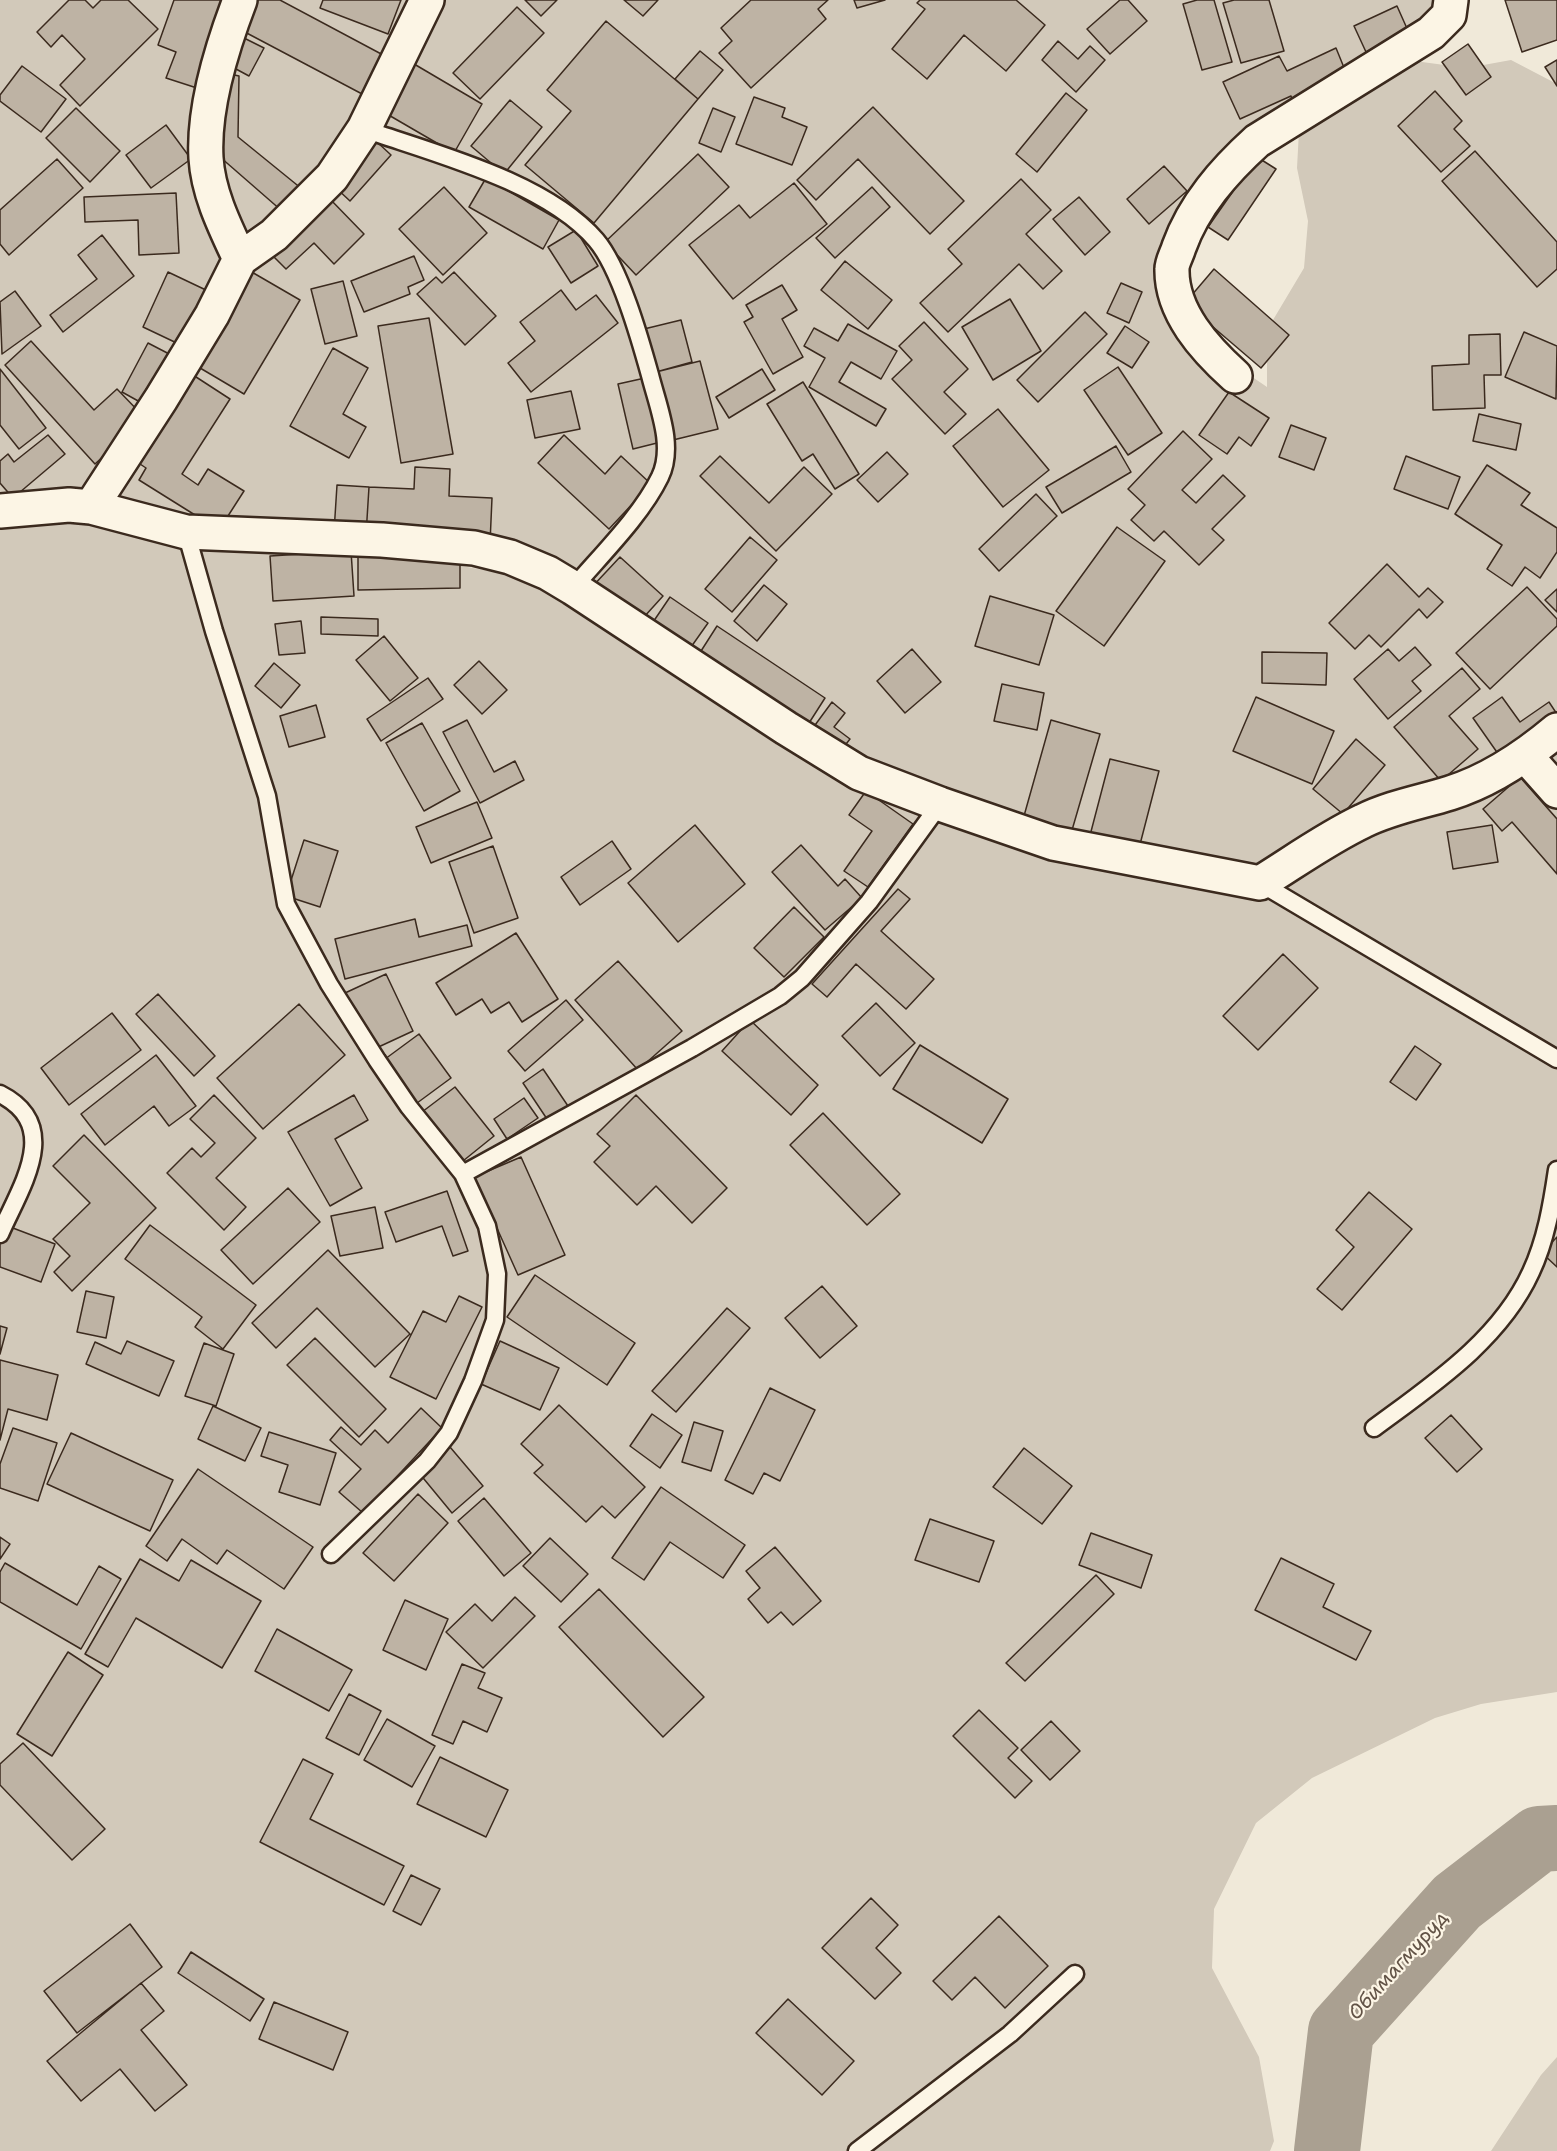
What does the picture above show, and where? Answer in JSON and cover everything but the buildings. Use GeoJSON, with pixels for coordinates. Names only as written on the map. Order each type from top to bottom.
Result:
{"type":"FeatureCollection","features":[{"type":"Feature","properties":{"kind":"street"},"geometry":{"type":"LineString","coordinates":[[240,0],[219,55],[206,159],[221,220],[240,259]]}},
{"type":"Feature","properties":{"kind":"street"},"geometry":{"type":"LineString","coordinates":[[91,507],[212,315],[240,259],[274,235],[303,210],[332,177],[364,129],[427,0]]}},
{"type":"Feature","properties":{"kind":"street"},"geometry":{"type":"LineString","coordinates":[[1235,376],[1197,337],[1178,301],[1172,268],[1185,230],[1206,196],[1232,164],[1257,141],[1431,33],[1449,15],[1451,0]]}},
{"type":"Feature","properties":{"kind":"street"},"geometry":{"type":"LineString","coordinates":[[0,511],[69,505],[91,507],[186,532],[382,540],[474,548],[510,557],[548,573],[573,588],[859,773],[1053,843],[1260,883],[1362,821],[1411,803],[1452,792],[1525,755],[1557,730]]}},
{"type":"Feature","properties":{"kind":"street"},"geometry":{"type":"LineString","coordinates":[[1525,755],[1557,791]]}},
{"type":"Feature","properties":{"kind":"lane"},"geometry":{"type":"LineString","coordinates":[[364,129],[503,177],[575,219],[597,241],[613,266],[645,357],[667,452],[661,477],[643,504],[573,588]]}},
{"type":"Feature","properties":{"kind":"lane"},"geometry":{"type":"LineString","coordinates":[[186,532],[214,632],[267,796],[286,904],[329,984],[377,1060],[409,1107],[463,1174],[487,1226],[497,1274],[497,1306],[489,1338],[458,1417],[441,1446],[331,1554]]}},
{"type":"Feature","properties":{"kind":"lane"},"geometry":{"type":"LineString","coordinates":[[463,1174],[692,1048],[780,996],[802,978],[869,902],[940,804]]}},
{"type":"Feature","properties":{"kind":"lane"},"geometry":{"type":"LineString","coordinates":[[1260,883],[1557,1059]]}},
{"type":"Feature","properties":{"kind":"lane"},"geometry":{"type":"LineString","coordinates":[[0,1094],[28,1116],[35,1135],[25,1176],[0,1234]]}},
{"type":"Feature","properties":{"kind":"lane"},"geometry":{"type":"LineString","coordinates":[[1374,1428],[1462,1360],[1510,1305],[1531,1272],[1543,1239],[1557,1170]]}},
{"type":"Feature","properties":{"kind":"lane"},"geometry":{"type":"LineString","coordinates":[[857,2151],[1010,2034],[1075,1974]]}},
{"type":"Feature","properties":{"kind":"shaded area"},"geometry":{"type":"Polygon","coordinates":[[[0,0],[1461,0],[1466,17],[1407,60],[1467,68],[1511,60],[1557,84],[1557,1692],[1481,1704],[1435,1718],[1312,1778],[1256,1823],[1214,1909],[1212,1968],[1259,2057],[1274,2141],[1270,2151],[0,2151],[0,0]],[[1300,112],[1235,165],[1185,245],[1195,338],[1267,387],[1267,330],[1304,268],[1308,221],[1297,168],[1300,112]],[[297,537],[535,579],[459,550],[297,537]]]}},
{"type":"Feature","properties":{"kind":"shaded area"},"geometry":{"type":"Polygon","coordinates":[[[1557,2057],[1557,2151],[1491,2151],[1541,2075],[1557,2057]]]}},
{"type":"Feature","properties":{"kind":"waterway","name":"Обимагмуруд"},"geometry":{"type":"LineString","coordinates":[[1327,2151],[1341,2031],[1457,1902],[1539,1839],[1557,1838]]}}]}
